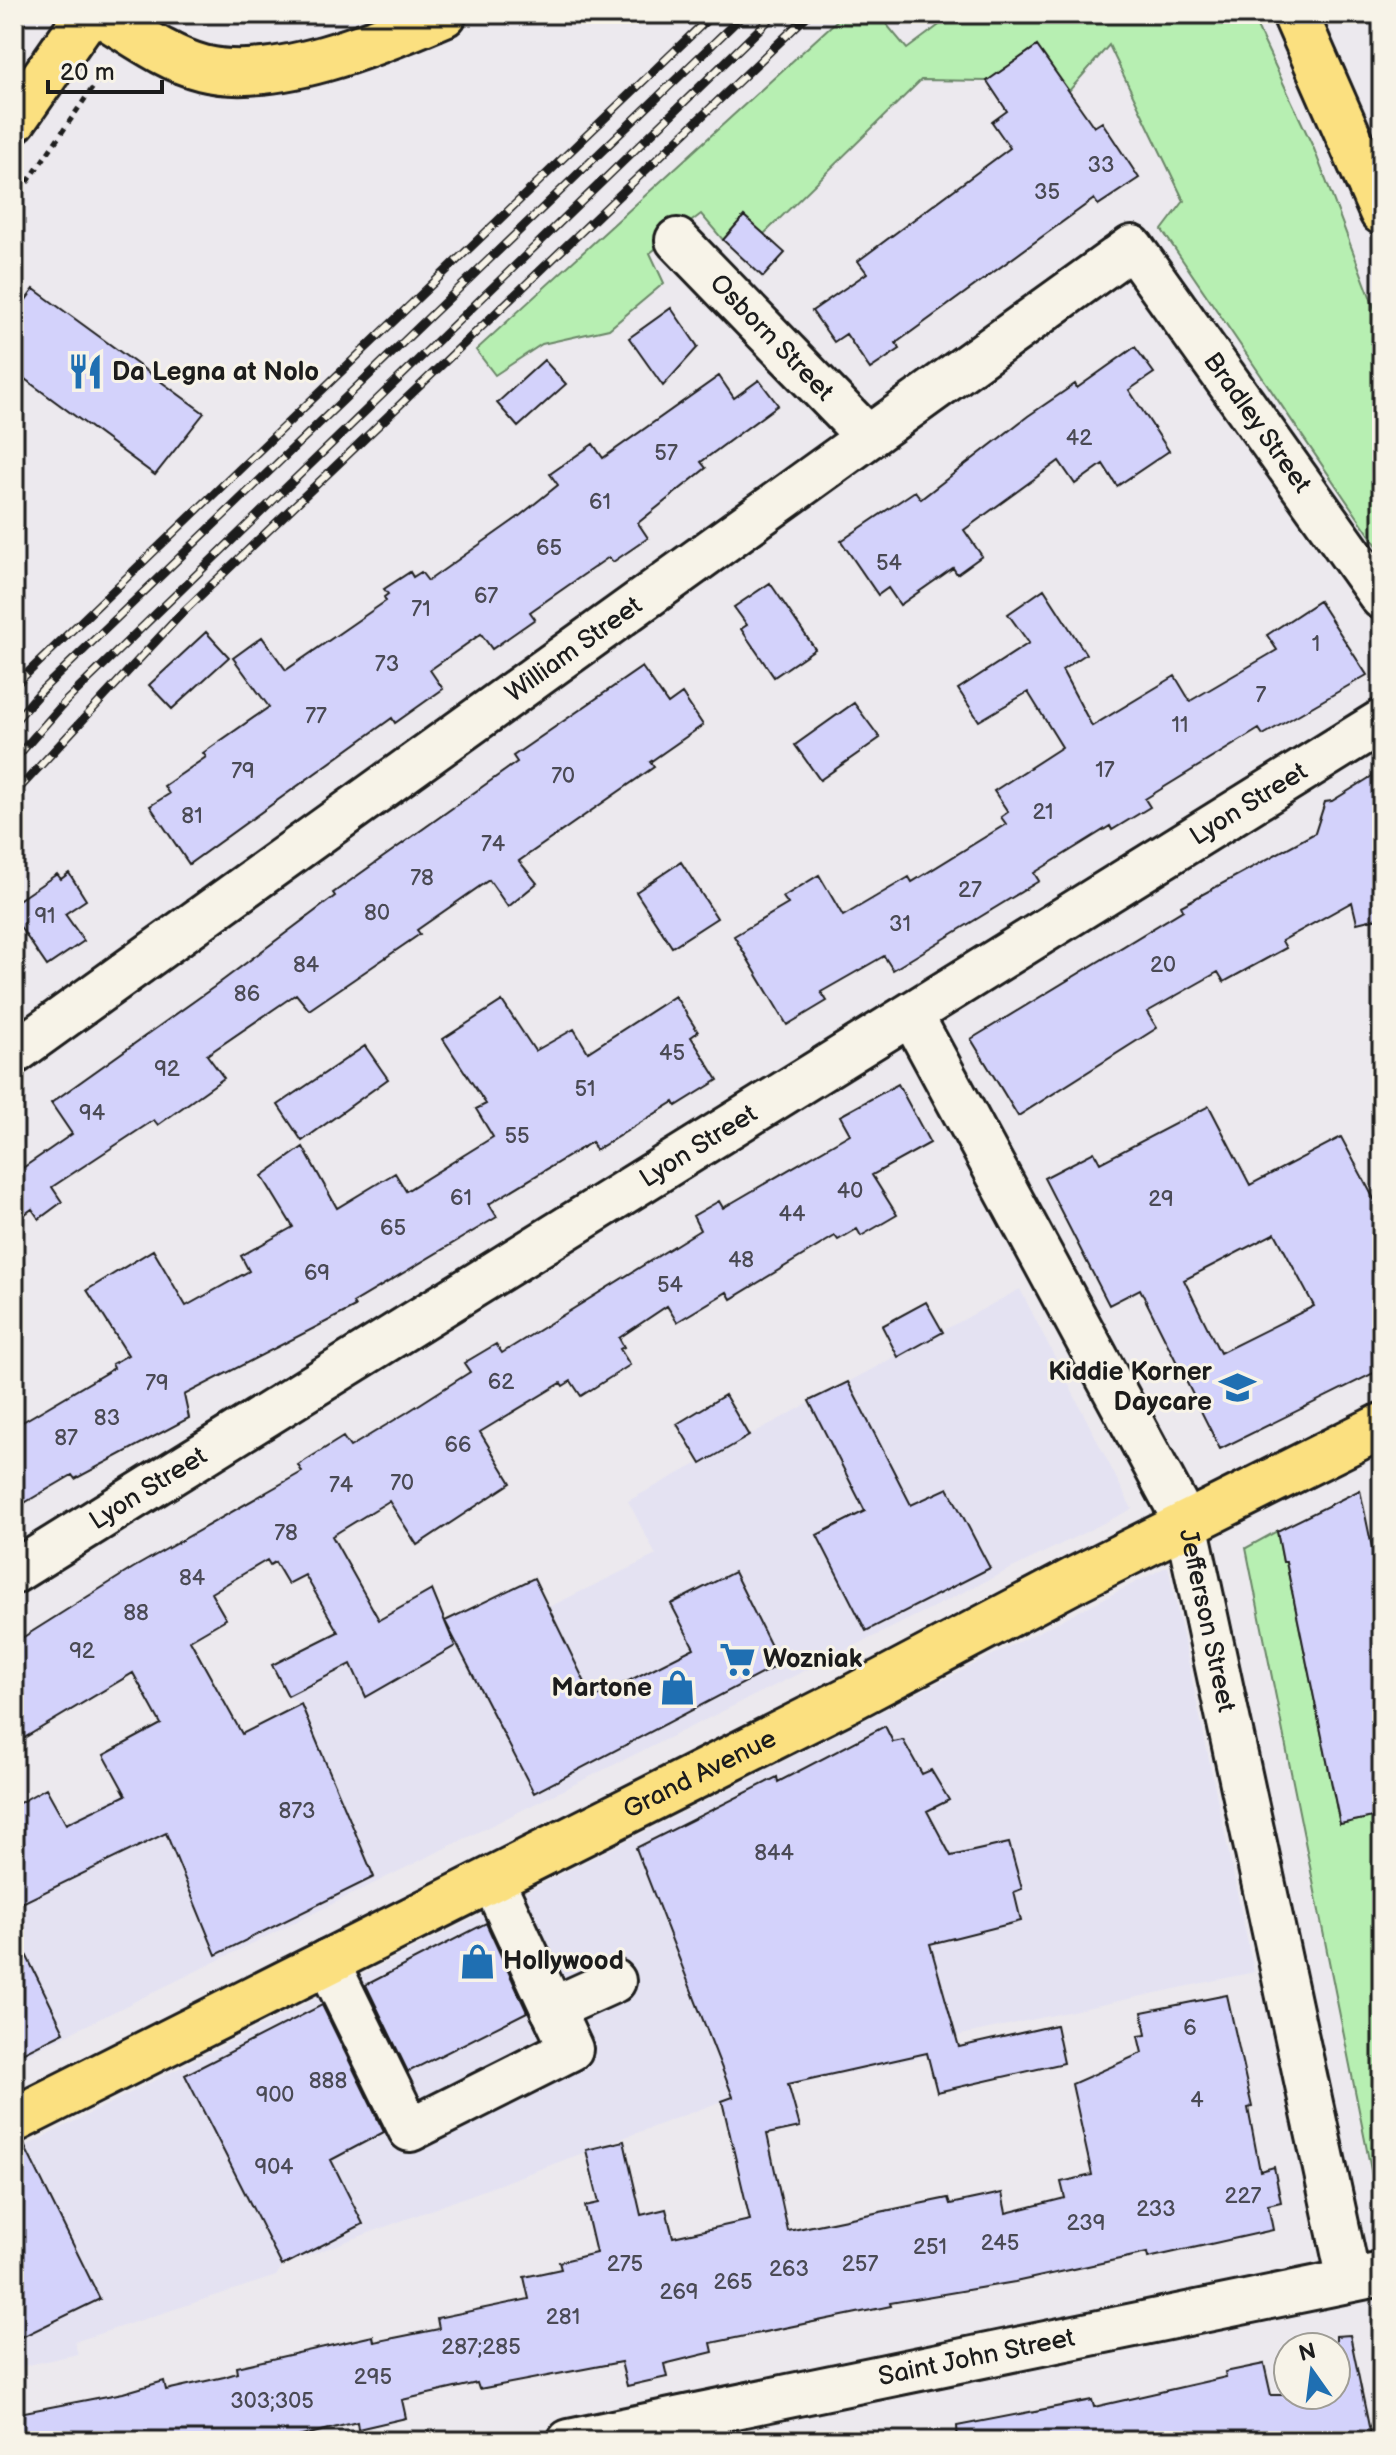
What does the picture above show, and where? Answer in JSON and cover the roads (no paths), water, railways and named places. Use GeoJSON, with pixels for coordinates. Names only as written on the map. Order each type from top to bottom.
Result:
{"type":"FeatureCollection","features":[{"type":"Feature","properties":{"kind":"main road"},"geometry":{"type":"LineString","coordinates":[[14,120],[88,14]]}},
{"type":"Feature","properties":{"kind":"main road"},"geometry":{"type":"LineString","coordinates":[[101,14],[200,67],[249,72],[340,52],[444,14]]}},
{"type":"Feature","properties":{"kind":"main road"},"geometry":{"type":"LineString","coordinates":[[1295,14],[1382,212]]}},
{"type":"Feature","properties":{"kind":"main road","name":"Grand Avenue"},"geometry":{"type":"LineString","coordinates":[[14,2120],[921,1663],[1186,1523],[1382,1426]]}},
{"type":"Feature","properties":{"kind":"street","name":"Osborn Street"},"geometry":{"type":"LineString","coordinates":[[677,240],[866,435]]}},
{"type":"Feature","properties":{"kind":"street","name":"William Street"},"geometry":{"type":"LineString","coordinates":[[14,1053],[866,435],[1132,247]]}},
{"type":"Feature","properties":{"kind":"street","name":"Bradley Street"},"geometry":{"type":"LineString","coordinates":[[1132,247],[1382,598]]}},
{"type":"Feature","properties":{"kind":"street","name":"Lyon Street"},"geometry":{"type":"LineString","coordinates":[[14,1572],[1382,721]]}},
{"type":"Feature","properties":{"kind":"street","name":"Jefferson Street"},"geometry":{"type":"LineString","coordinates":[[912,1016],[1186,1523],[1365,2277]]}},
{"type":"Feature","properties":{"kind":"street"},"geometry":{"type":"LineString","coordinates":[[327,1961],[410,2130],[571,2049],[492,1879]]}},
{"type":"Feature","properties":{"kind":"street"},"geometry":{"type":"LineString","coordinates":[[552,2009],[614,1981]]}},
{"type":"Feature","properties":{"kind":"street","name":"Saint John Street"},"geometry":{"type":"LineString","coordinates":[[569,2441],[1365,2277]]}},
{"type":"Feature","properties":{"kind":"railway"},"geometry":{"type":"LineString","coordinates":[[14,686],[713,14]]}},
{"type":"Feature","properties":{"kind":"railway"},"geometry":{"type":"LineString","coordinates":[[14,722],[42,690],[744,14]]}},
{"type":"Feature","properties":{"kind":"railway"},"geometry":{"type":"LineString","coordinates":[[14,760],[65,702],[775,14]]}},
{"type":"Feature","properties":{"kind":"railway"},"geometry":{"type":"LineString","coordinates":[[14,794],[182,613],[809,14]]}},
{"type":"Feature","properties":{"kind":"place","name":"Da Legna at Nolo"},"geometry":{"type":"Point","coordinates":[86,372]}},
{"type":"Feature","properties":{"kind":"place","name":"Kiddie Korner Daycare"},"geometry":{"type":"Point","coordinates":[1238,1387]}},
{"type":"Feature","properties":{"kind":"place","name":"Wozniak"},"geometry":{"type":"Point","coordinates":[737,1659]}},
{"type":"Feature","properties":{"kind":"place","name":"Martone"},"geometry":{"type":"Point","coordinates":[678,1688]}},
{"type":"Feature","properties":{"kind":"place","name":"Hollywood"},"geometry":{"type":"Point","coordinates":[477,1961]}}]}
